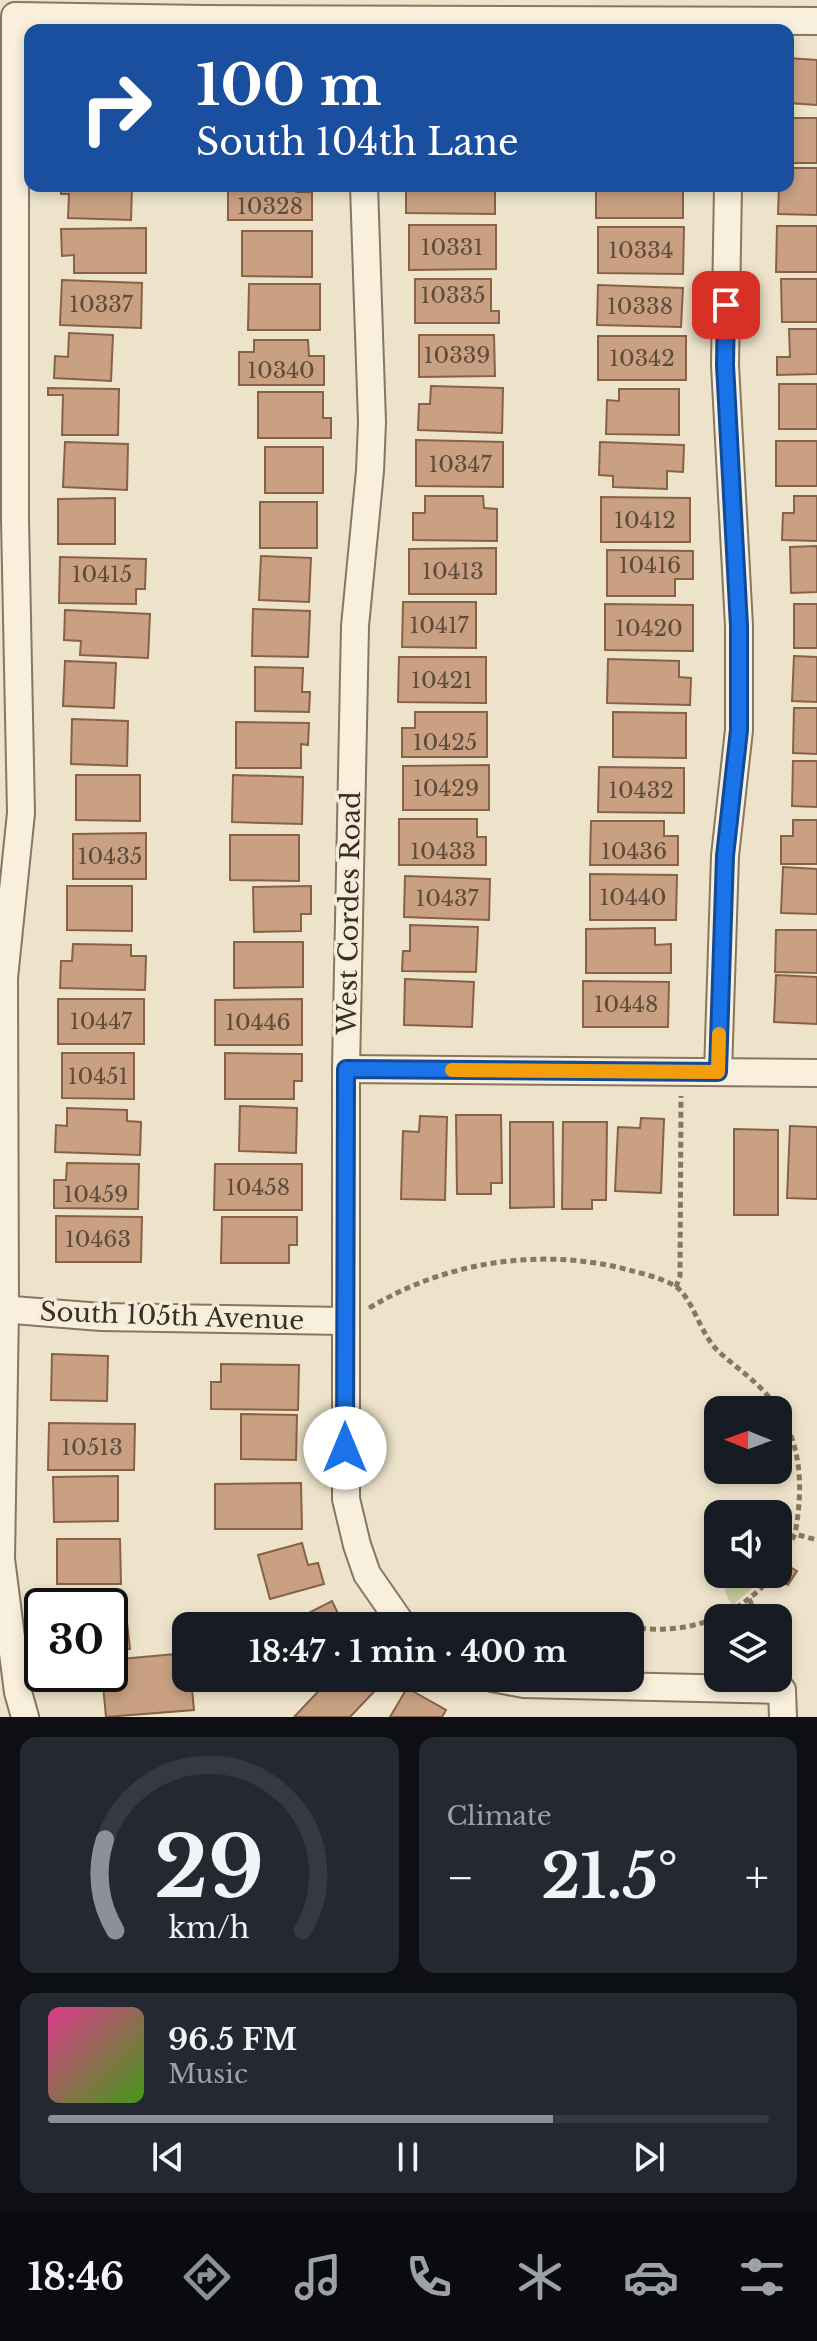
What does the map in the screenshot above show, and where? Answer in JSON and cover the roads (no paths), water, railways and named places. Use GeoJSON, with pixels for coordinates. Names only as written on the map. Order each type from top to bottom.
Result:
{"type":"FeatureCollection","features":[{"type":"Feature","properties":{"kind":"street"},"geometry":{"type":"LineString","coordinates":[[25,1717],[18,1692],[1,1559],[4,978],[21,813],[15,520],[15,16],[205,10],[356,24]]}},
{"type":"Feature","properties":{"kind":"street"},"geometry":{"type":"LineString","coordinates":[[765,24],[817,21]]}},
{"type":"Feature","properties":{"kind":"street","name":"West Cordes Road"},"geometry":{"type":"LineString","coordinates":[[364,192],[372,422],[355,626],[346,1069],[346,1499],[367,1574],[393,1612]]}},
{"type":"Feature","properties":{"kind":"street"},"geometry":{"type":"LineString","coordinates":[[718,1072],[725,856],[739,730],[739,626],[725,365],[728,192]]}},
{"type":"Feature","properties":{"kind":"street"},"geometry":{"type":"LineString","coordinates":[[346,1069],[817,1073]]}},
{"type":"Feature","properties":{"kind":"street","name":"South 105th Avenue"},"geometry":{"type":"LineString","coordinates":[[3,1309],[101,1317],[345,1321]]}},
{"type":"Feature","properties":{"kind":"street"},"geometry":{"type":"LineString","coordinates":[[644,1687],[782,1690],[783,1717]]}}]}
